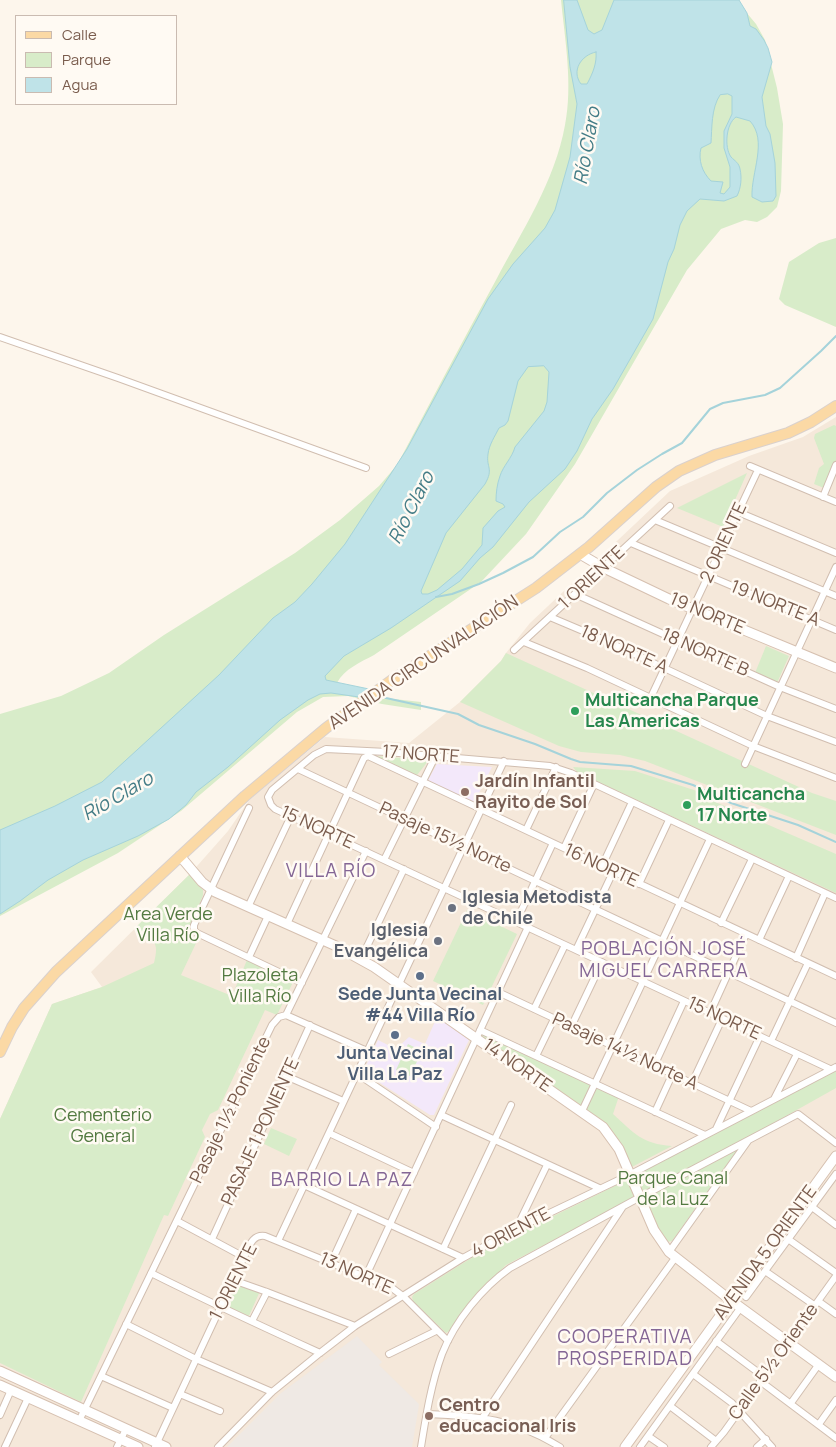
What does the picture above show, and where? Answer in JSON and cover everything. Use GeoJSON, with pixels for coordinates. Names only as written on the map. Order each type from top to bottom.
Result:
{"type":"FeatureCollection","features":[{"type":"Feature","properties":{"kind":"main road","name":"AVENIDA CIRCUNVALACIÓN"},"geometry":{"type":"LineString","coordinates":[[0,1052],[17,1018],[47,981],[124,907],[271,773],[355,706],[392,680],[518,601],[580,554],[656,487],[687,467],[714,455],[788,433],[811,422],[836,406]]}},
{"type":"Feature","properties":{"kind":"street"},"geometry":{"type":"LineString","coordinates":[[0,338],[118,378],[366,468]]}},
{"type":"Feature","properties":{"kind":"street"},"geometry":{"type":"LineString","coordinates":[[823,497],[836,465]]}},
{"type":"Feature","properties":{"kind":"street"},"geometry":{"type":"LineString","coordinates":[[750,466],[836,502]]}},
{"type":"Feature","properties":{"kind":"street","name":"2 ORIENTE"},"geometry":{"type":"LineString","coordinates":[[651,698],[758,470]]}},
{"type":"Feature","properties":{"kind":"street","name":"1 ORIENTE"},"geometry":{"type":"LineString","coordinates":[[514,650],[670,506]]}},
{"type":"Feature","properties":{"kind":"street"},"geometry":{"type":"LineString","coordinates":[[738,512],[836,552]]}},
{"type":"Feature","properties":{"kind":"street"},"geometry":{"type":"LineString","coordinates":[[655,520],[836,596]]}},
{"type":"Feature","properties":{"kind":"street","name":"19 NORTE A"},"geometry":{"type":"LineString","coordinates":[[631,543],[836,630]]}},
{"type":"Feature","properties":{"kind":"street","name":"19 NORTE"},"geometry":{"type":"LineString","coordinates":[[580,554],[604,568],[693,609],[836,668]]}},
{"type":"Feature","properties":{"kind":"street"},"geometry":{"type":"LineString","coordinates":[[745,764],[836,567]]}},
{"type":"Feature","properties":{"kind":"street","name":"18 NORTE B"},"geometry":{"type":"LineString","coordinates":[[575,594],[780,687],[836,709]]}},
{"type":"Feature","properties":{"kind":"street","name":"18 NORTE A"},"geometry":{"type":"LineString","coordinates":[[550,617],[602,639],[767,716],[836,742]]}},
{"type":"Feature","properties":{"kind":"street"},"geometry":{"type":"LineString","coordinates":[[524,642],[587,668],[753,746],[836,778]]}},
{"type":"Feature","properties":{"kind":"street","name":"17 NORTE"},"geometry":{"type":"LineString","coordinates":[[268,800],[272,790],[318,752],[326,749],[504,761],[556,767],[836,898]]}},
{"type":"Feature","properties":{"kind":"street","name":"16 NORTE"},"geometry":{"type":"LineString","coordinates":[[348,792],[366,756],[370,756],[721,923],[835,974]]}},
{"type":"Feature","properties":{"kind":"street"},"geometry":{"type":"LineString","coordinates":[[384,860],[435,757]]}},
{"type":"Feature","properties":{"kind":"street","name":"1 ORIENTE"},"geometry":{"type":"LineString","coordinates":[[159,1446],[173,1408],[253,1240],[257,1236],[265,1236],[278,1241],[504,761]]}},
{"type":"Feature","properties":{"kind":"street"},"geometry":{"type":"LineString","coordinates":[[526,830],[556,767]]}},
{"type":"Feature","properties":{"kind":"street","name":"Pasaje 15½ Norte"},"geometry":{"type":"LineString","coordinates":[[298,769],[836,1022]]}},
{"type":"Feature","properties":{"kind":"street"},"geometry":{"type":"LineString","coordinates":[[564,848],[594,784]]}},
{"type":"Feature","properties":{"kind":"street"},"geometry":{"type":"LineString","coordinates":[[287,924],[348,792]]}},
{"type":"Feature","properties":{"kind":"street","name":"15 NORTE"},"geometry":{"type":"LineString","coordinates":[[268,800],[273,807],[328,834],[797,1054],[833,1068]]}},
{"type":"Feature","properties":{"kind":"street"},"geometry":{"type":"LineString","coordinates":[[602,866],[632,802]]}},
{"type":"Feature","properties":{"kind":"street"},"geometry":{"type":"LineString","coordinates":[[249,808],[194,925],[194,930],[302,983]]}},
{"type":"Feature","properties":{"kind":"street"},"geometry":{"type":"LineString","coordinates":[[248,907],[291,816]]}},
{"type":"Feature","properties":{"kind":"street"},"geometry":{"type":"LineString","coordinates":[[639,884],[669,820]]}},
{"type":"Feature","properties":{"kind":"street"},"geometry":{"type":"LineString","coordinates":[[582,1111],[710,839]]}},
{"type":"Feature","properties":{"kind":"street"},"geometry":{"type":"LineString","coordinates":[[516,922],[553,843]]}},
{"type":"Feature","properties":{"kind":"street","name":"Pasaje 1½ Poniente"},"geometry":{"type":"LineString","coordinates":[[79,1421],[272,1025],[278,1017],[286,1015],[366,851]]}},
{"type":"Feature","properties":{"kind":"street","name":"14 NORTE"},"geometry":{"type":"LineString","coordinates":[[180,856],[211,890],[361,959],[479,1034],[582,1111],[609,1133],[631,1174],[654,1230],[672,1255],[836,1377]]}},
{"type":"Feature","properties":{"kind":"street"},"geometry":{"type":"LineString","coordinates":[[721,923],[752,858]]}},
{"type":"Feature","properties":{"kind":"street"},"geometry":{"type":"LineString","coordinates":[[361,959],[404,869]]}},
{"type":"Feature","properties":{"kind":"street"},"geometry":{"type":"LineString","coordinates":[[576,950],[613,872]]}},
{"type":"Feature","properties":{"kind":"street"},"geometry":{"type":"LineString","coordinates":[[759,940],[789,876]]}},
{"type":"Feature","properties":{"kind":"street"},"geometry":{"type":"LineString","coordinates":[[796,958],[826,893]]}},
{"type":"Feature","properties":{"kind":"street"},"geometry":{"type":"LineString","coordinates":[[249,957],[268,916]]}},
{"type":"Feature","properties":{"kind":"street"},"geometry":{"type":"LineString","coordinates":[[365,1278],[528,927]]}},
{"type":"Feature","properties":{"kind":"street"},"geometry":{"type":"LineString","coordinates":[[710,1013],[746,934]]}},
{"type":"Feature","properties":{"kind":"street"},"geometry":{"type":"LineString","coordinates":[[534,1009],[565,945]]}},
{"type":"Feature","properties":{"kind":"street"},"geometry":{"type":"LineString","coordinates":[[571,1027],[602,962]]}},
{"type":"Feature","properties":{"kind":"street"},"geometry":{"type":"LineString","coordinates":[[771,1041],[808,963]]}},
{"type":"Feature","properties":{"kind":"street","name":"Pasaje 14½ Norte A"},"geometry":{"type":"LineString","coordinates":[[498,992],[752,1111]]}},
{"type":"Feature","properties":{"kind":"street"},"geometry":{"type":"LineString","coordinates":[[654,1066],[684,1001]]}},
{"type":"Feature","properties":{"kind":"street"},"geometry":{"type":"LineString","coordinates":[[286,1015],[367,1051]]}},
{"type":"Feature","properties":{"kind":"street"},"geometry":{"type":"LineString","coordinates":[[692,1084],[722,1018]]}},
{"type":"Feature","properties":{"kind":"street"},"geometry":{"type":"LineString","coordinates":[[536,1056],[554,1019]]}},
{"type":"Feature","properties":{"kind":"street","name":"PASAJE 1 PONIENTE"},"geometry":{"type":"LineString","coordinates":[[212,1239],[310,1025]]}},
{"type":"Feature","properties":{"kind":"street"},"geometry":{"type":"LineString","coordinates":[[479,1034],[536,1056],[705,1135]]}},
{"type":"Feature","properties":{"kind":"street"},"geometry":{"type":"LineString","coordinates":[[716,1129],[760,1036]]}},
{"type":"Feature","properties":{"kind":"street"},"geometry":{"type":"LineString","coordinates":[[774,1099],[797,1054]]}},
{"type":"Feature","properties":{"kind":"street","name":"4 ORIENTE"},"geometry":{"type":"LineString","coordinates":[[218,1447],[272,1392],[320,1353],[356,1326],[464,1258],[516,1229],[631,1174],[833,1068]]}},
{"type":"Feature","properties":{"kind":"street"},"geometry":{"type":"LineString","coordinates":[[356,1073],[436,1127]]}},
{"type":"Feature","properties":{"kind":"street"},"geometry":{"type":"LineString","coordinates":[[655,1112],[672,1074]]}},
{"type":"Feature","properties":{"kind":"street"},"geometry":{"type":"LineString","coordinates":[[286,1076],[343,1101]]}},
{"type":"Feature","properties":{"kind":"street"},"geometry":{"type":"LineString","coordinates":[[443,1248],[511,1105]]}},
{"type":"Feature","properties":{"kind":"street"},"geometry":{"type":"LineString","coordinates":[[420,1447],[434,1379],[448,1341],[471,1307],[510,1268],[622,1206],[798,1114],[836,1143]]}},
{"type":"Feature","properties":{"kind":"street"},"geometry":{"type":"LineString","coordinates":[[441,1115],[599,1188]]}},
{"type":"Feature","properties":{"kind":"street"},"geometry":{"type":"LineString","coordinates":[[329,1133],[414,1173]]}},
{"type":"Feature","properties":{"kind":"street"},"geometry":{"type":"LineString","coordinates":[[545,1438],[750,1139]]}},
{"type":"Feature","properties":{"kind":"street","name":"AVENIDA 5 ORIENTE"},"geometry":{"type":"LineString","coordinates":[[625,1447],[836,1156]]}},
{"type":"Feature","properties":{"kind":"street"},"geometry":{"type":"LineString","coordinates":[[516,1229],[547,1165]]}},
{"type":"Feature","properties":{"kind":"street"},"geometry":{"type":"LineString","coordinates":[[746,1297],[836,1176]]}},
{"type":"Feature","properties":{"kind":"street"},"geometry":{"type":"LineString","coordinates":[[304,1185],[464,1258]]}},
{"type":"Feature","properties":{"kind":"street"},"geometry":{"type":"LineString","coordinates":[[483,1417],[622,1206]]}},
{"type":"Feature","properties":{"kind":"street"},"geometry":{"type":"LineString","coordinates":[[812,1208],[836,1225]]}},
{"type":"Feature","properties":{"kind":"street"},"geometry":{"type":"LineString","coordinates":[[331,1263],[356,1209]]}},
{"type":"Feature","properties":{"kind":"street"},"geometry":{"type":"LineString","coordinates":[[177,1221],[244,1257]]}},
{"type":"Feature","properties":{"kind":"street"},"geometry":{"type":"LineString","coordinates":[[788,1239],[836,1275]]}},
{"type":"Feature","properties":{"kind":"street","name":"13 NORTE"},"geometry":{"type":"LineString","coordinates":[[278,1241],[392,1288],[404,1297],[448,1341]]}},
{"type":"Feature","properties":{"kind":"street"},"geometry":{"type":"LineString","coordinates":[[765,1271],[836,1314]]}},
{"type":"Feature","properties":{"kind":"street"},"geometry":{"type":"LineString","coordinates":[[151,1273],[220,1308],[320,1353]]}},
{"type":"Feature","properties":{"kind":"street","name":"Calle 5½ Oriente"},"geometry":{"type":"LineString","coordinates":[[711,1447],[836,1275]]}},
{"type":"Feature","properties":{"kind":"street"},"geometry":{"type":"LineString","coordinates":[[233,1280],[356,1326]]}},
{"type":"Feature","properties":{"kind":"street"},"geometry":{"type":"LineString","coordinates":[[252,1321],[267,1292]]}},
{"type":"Feature","properties":{"kind":"street"},"geometry":{"type":"LineString","coordinates":[[640,1447],[741,1307]]}},
{"type":"Feature","properties":{"kind":"street"},"geometry":{"type":"LineString","coordinates":[[126,1324],[196,1359],[272,1392]]}},
{"type":"Feature","properties":{"kind":"street"},"geometry":{"type":"LineString","coordinates":[[389,1354],[436,1331]]}},
{"type":"Feature","properties":{"kind":"street"},"geometry":{"type":"LineString","coordinates":[[716,1342],[836,1438]]}},
{"type":"Feature","properties":{"kind":"street"},"geometry":{"type":"LineString","coordinates":[[791,1403],[819,1364]]}},
{"type":"Feature","properties":{"kind":"street"},"geometry":{"type":"LineString","coordinates":[[0,1371],[159,1446]]}},
{"type":"Feature","properties":{"kind":"street"},"geometry":{"type":"LineString","coordinates":[[693,1374],[732,1403],[772,1447]]}},
{"type":"Feature","properties":{"kind":"street"},"geometry":{"type":"LineString","coordinates":[[101,1376],[173,1408]]}},
{"type":"Feature","properties":{"kind":"street"},"geometry":{"type":"LineString","coordinates":[[0,1385],[79,1421],[119,1443],[138,1447]]}},
{"type":"Feature","properties":{"kind":"street"},"geometry":{"type":"LineString","coordinates":[[0,1415],[11,1390]]}},
{"type":"Feature","properties":{"kind":"street"},"geometry":{"type":"LineString","coordinates":[[180,1394],[220,1411]]}},
{"type":"Feature","properties":{"kind":"street"},"geometry":{"type":"LineString","coordinates":[[5,1447],[28,1398]]}},
{"type":"Feature","properties":{"kind":"street"},"geometry":{"type":"LineString","coordinates":[[820,1424],[836,1400]]}},
{"type":"Feature","properties":{"kind":"street"},"geometry":{"type":"LineString","coordinates":[[670,1406],[716,1442]]}},
{"type":"Feature","properties":{"kind":"street"},"geometry":{"type":"LineString","coordinates":[[427,1414],[483,1417],[508,1423],[545,1438],[560,1447]]}},
{"type":"Feature","properties":{"kind":"street"},"geometry":{"type":"LineString","coordinates":[[119,1443],[126,1429]]}},
{"type":"Feature","properties":{"kind":"street"},"geometry":{"type":"LineString","coordinates":[[648,1436],[664,1447]]}},
{"type":"Feature","properties":{"kind":"street"},"geometry":{"type":"LineString","coordinates":[[758,1447],[766,1440]]}},
{"type":"Feature","properties":{"kind":"shaded area"},"geometry":{"type":"Polygon","coordinates":[[[836,417],[836,1447],[0,1447],[0,1119],[52,1004],[102,987],[91,972],[190,874],[228,831],[250,799],[325,737],[409,743],[460,702],[501,661],[530,623],[670,491],[749,456],[803,437],[836,417]]]}},
{"type":"Feature","properties":{"kind":"shaded area","name":"Jardín Infantil Rayito de Sol"},"geometry":{"type":"Polygon","coordinates":[[[437,764],[492,767],[474,803],[428,780],[437,764]]]}},
{"type":"Feature","properties":{"kind":"shaded area"},"geometry":{"type":"Polygon","coordinates":[[[437,1017],[469,1040],[434,1115],[430,1115],[366,1074],[364,1070],[378,1040],[396,1049],[409,1037],[425,1044],[437,1017]]]}},
{"type":"Feature","properties":{"kind":"shaded area"},"geometry":{"type":"Polygon","coordinates":[[[357,1336],[382,1362],[379,1365],[419,1405],[412,1447],[227,1447],[281,1393],[357,1336]]]}},
{"type":"Feature","properties":{"kind":"green space"},"geometry":{"type":"Polygon","coordinates":[[[561,0],[736,0],[756,24],[765,40],[777,88],[783,124],[781,191],[777,207],[767,217],[757,222],[745,220],[721,229],[687,270],[575,464],[526,534],[481,582],[374,655],[353,666],[337,683],[385,698],[421,702],[421,710],[348,696],[323,697],[297,712],[181,811],[118,853],[0,916],[0,714],[61,696],[109,673],[164,635],[295,553],[340,520],[379,486],[397,465],[527,224],[554,166],[565,125],[568,94],[568,62],[561,0]]]}},
{"type":"Feature","properties":{"kind":"green space"},"geometry":{"type":"Polygon","coordinates":[[[836,238],[836,327],[785,305],[779,299],[789,262],[819,243],[836,238]]]}},
{"type":"Feature","properties":{"kind":"green space"},"geometry":{"type":"Polygon","coordinates":[[[834,425],[836,426],[836,461],[824,488],[814,484],[819,468],[824,464],[814,438],[815,434],[834,425]]]}},
{"type":"Feature","properties":{"kind":"green space"},"geometry":{"type":"Polygon","coordinates":[[[747,473],[723,527],[677,508],[747,473]]]}},
{"type":"Feature","properties":{"kind":"green space"},"geometry":{"type":"Polygon","coordinates":[[[766,646],[789,656],[777,683],[755,673],[766,646]]]}},
{"type":"Feature","properties":{"kind":"green space"},"geometry":{"type":"Polygon","coordinates":[[[506,653],[812,793],[836,801],[836,835],[645,761],[620,755],[581,752],[559,746],[460,702],[501,661],[506,653]]]}},
{"type":"Feature","properties":{"kind":"green space"},"geometry":{"type":"Polygon","coordinates":[[[374,756],[429,760],[417,775],[374,756]]]}},
{"type":"Feature","properties":{"kind":"green space"},"geometry":{"type":"Polygon","coordinates":[[[573,767],[635,771],[697,791],[713,801],[836,854],[836,893],[577,772],[573,767]]]}},
{"type":"Feature","properties":{"kind":"green space","name":"Cementerio General"},"geometry":{"type":"Polygon","coordinates":[[[190,874],[203,890],[203,895],[188,933],[198,939],[181,975],[232,996],[247,960],[294,980],[277,1015],[265,1010],[218,1110],[210,1114],[202,1130],[205,1137],[168,1216],[164,1215],[81,1402],[0,1363],[0,1119],[52,1004],[102,987],[154,963],[156,950],[154,942],[136,927],[190,874]]]}},
{"type":"Feature","properties":{"kind":"green space"},"geometry":{"type":"Polygon","coordinates":[[[467,910],[517,934],[483,1005],[433,981],[467,910]]]}},
{"type":"Feature","properties":{"kind":"green space"},"geometry":{"type":"Polygon","coordinates":[[[482,1033],[619,1096],[613,1114],[633,1132],[646,1140],[672,1146],[628,1169],[609,1131],[479,1037],[482,1033]]]}},
{"type":"Feature","properties":{"kind":"green space"},"geometry":{"type":"Polygon","coordinates":[[[408,1044],[422,1051],[410,1076],[396,1070],[408,1044]]]}},
{"type":"Feature","properties":{"kind":"green space","name":"Parque Canal de la Luz"},"geometry":{"type":"Polygon","coordinates":[[[836,1069],[836,1088],[745,1139],[672,1241],[667,1242],[660,1232],[643,1193],[506,1265],[471,1300],[451,1330],[446,1333],[413,1301],[412,1297],[414,1294],[484,1250],[625,1181],[836,1069]]]}},
{"type":"Feature","properties":{"kind":"green space"},"geometry":{"type":"Polygon","coordinates":[[[271,1128],[297,1139],[289,1156],[264,1144],[271,1128]]]}},
{"type":"Feature","properties":{"kind":"green space"},"geometry":{"type":"Polygon","coordinates":[[[236,1281],[260,1291],[249,1316],[225,1306],[236,1281]]]}},
{"type":"Feature","properties":{"kind":"water","name":"Río Claro"},"geometry":{"type":"Polygon","coordinates":[[[564,0],[577,0],[588,30],[594,34],[602,30],[614,0],[739,0],[747,13],[750,26],[756,29],[764,40],[772,62],[762,97],[766,126],[770,134],[775,163],[776,196],[773,201],[762,202],[752,197],[758,138],[750,121],[736,117],[728,130],[727,148],[740,169],[741,183],[737,196],[724,201],[700,199],[687,211],[680,225],[674,249],[668,262],[653,319],[613,389],[592,419],[577,451],[565,469],[529,502],[493,547],[480,558],[460,581],[391,628],[344,656],[325,676],[326,680],[369,689],[359,697],[331,693],[320,694],[308,700],[280,720],[228,767],[196,792],[186,805],[169,819],[138,836],[83,860],[48,880],[0,914],[0,830],[55,806],[102,782],[219,675],[273,618],[295,602],[345,544],[407,449],[488,299],[513,264],[545,228],[555,210],[570,157],[577,104],[570,67],[564,0]],[[596,52],[586,56],[579,64],[577,74],[581,84],[587,84],[591,76],[596,52]],[[728,94],[720,95],[713,112],[711,143],[701,148],[700,161],[703,170],[711,181],[723,182],[720,193],[724,194],[730,187],[730,167],[724,148],[724,131],[732,114],[732,96],[728,94]],[[544,366],[528,367],[518,381],[508,421],[499,428],[492,441],[488,454],[488,479],[446,533],[421,591],[422,594],[428,594],[437,590],[462,569],[482,545],[483,528],[498,511],[505,507],[496,501],[497,485],[501,472],[515,447],[544,411],[547,402],[549,372],[544,366]]]}},
{"type":"Feature","properties":{"kind":"waterway"},"geometry":{"type":"LineString","coordinates":[[436,597],[452,594],[479,584],[533,557],[560,532],[583,517],[607,493],[637,470],[682,443],[710,409],[723,403],[765,395],[780,388],[836,336]]}},
{"type":"Feature","properties":{"kind":"waterway"},"geometry":{"type":"LineString","coordinates":[[377,696],[458,714],[479,725],[580,762],[631,766],[693,785],[731,803],[798,825],[836,842]]}},
{"type":"Feature","properties":{"kind":"place","name":"Multicancha Parque Las Americas"},"geometry":{"type":"Point","coordinates":[575,711]}},
{"type":"Feature","properties":{"kind":"place","name":"Jardín Infantil Rayito de Sol"},"geometry":{"type":"Point","coordinates":[465,792]}},
{"type":"Feature","properties":{"kind":"place","name":"Multicancha 17 Norte"},"geometry":{"type":"Point","coordinates":[687,805]}},
{"type":"Feature","properties":{"kind":"place","name":"Iglesia Metodista de Chile"},"geometry":{"type":"Point","coordinates":[452,908]}},
{"type":"Feature","properties":{"kind":"place","name":"Iglesia Evangélica"},"geometry":{"type":"Point","coordinates":[438,941]}},
{"type":"Feature","properties":{"kind":"place","name":"Sede Junta Vecinal #44 Villa Río"},"geometry":{"type":"Point","coordinates":[420,976]}},
{"type":"Feature","properties":{"kind":"place","name":"Junta Vecinal Villa La Paz"},"geometry":{"type":"Point","coordinates":[395,1035]}},
{"type":"Feature","properties":{"kind":"place","name":"Centro educacional Iris"},"geometry":{"type":"Point","coordinates":[429,1416]}},
{"type":"Feature","properties":{"kind":"district","name":"VILLA RÍO"},"geometry":{"type":"Point","coordinates":[331,872]}},
{"type":"Feature","properties":{"kind":"district","name":"POBLACIÓN JOSÉ MIGUEL CARRERA"},"geometry":{"type":"Point","coordinates":[664,961]}},
{"type":"Feature","properties":{"kind":"district","name":"BARRIO LA PAZ"},"geometry":{"type":"Point","coordinates":[342,1181]}},
{"type":"Feature","properties":{"kind":"district","name":"COOPERATIVA PROSPERIDAD"},"geometry":{"type":"Point","coordinates":[625,1349]}},
{"type":"Feature","properties":{"kind":"park label","name":"Area Verde Villa Río"},"geometry":{"type":"Point","coordinates":[168,925]}},
{"type":"Feature","properties":{"kind":"park label","name":"Plazoleta Villa Río"},"geometry":{"type":"Point","coordinates":[260,986]}}]}
